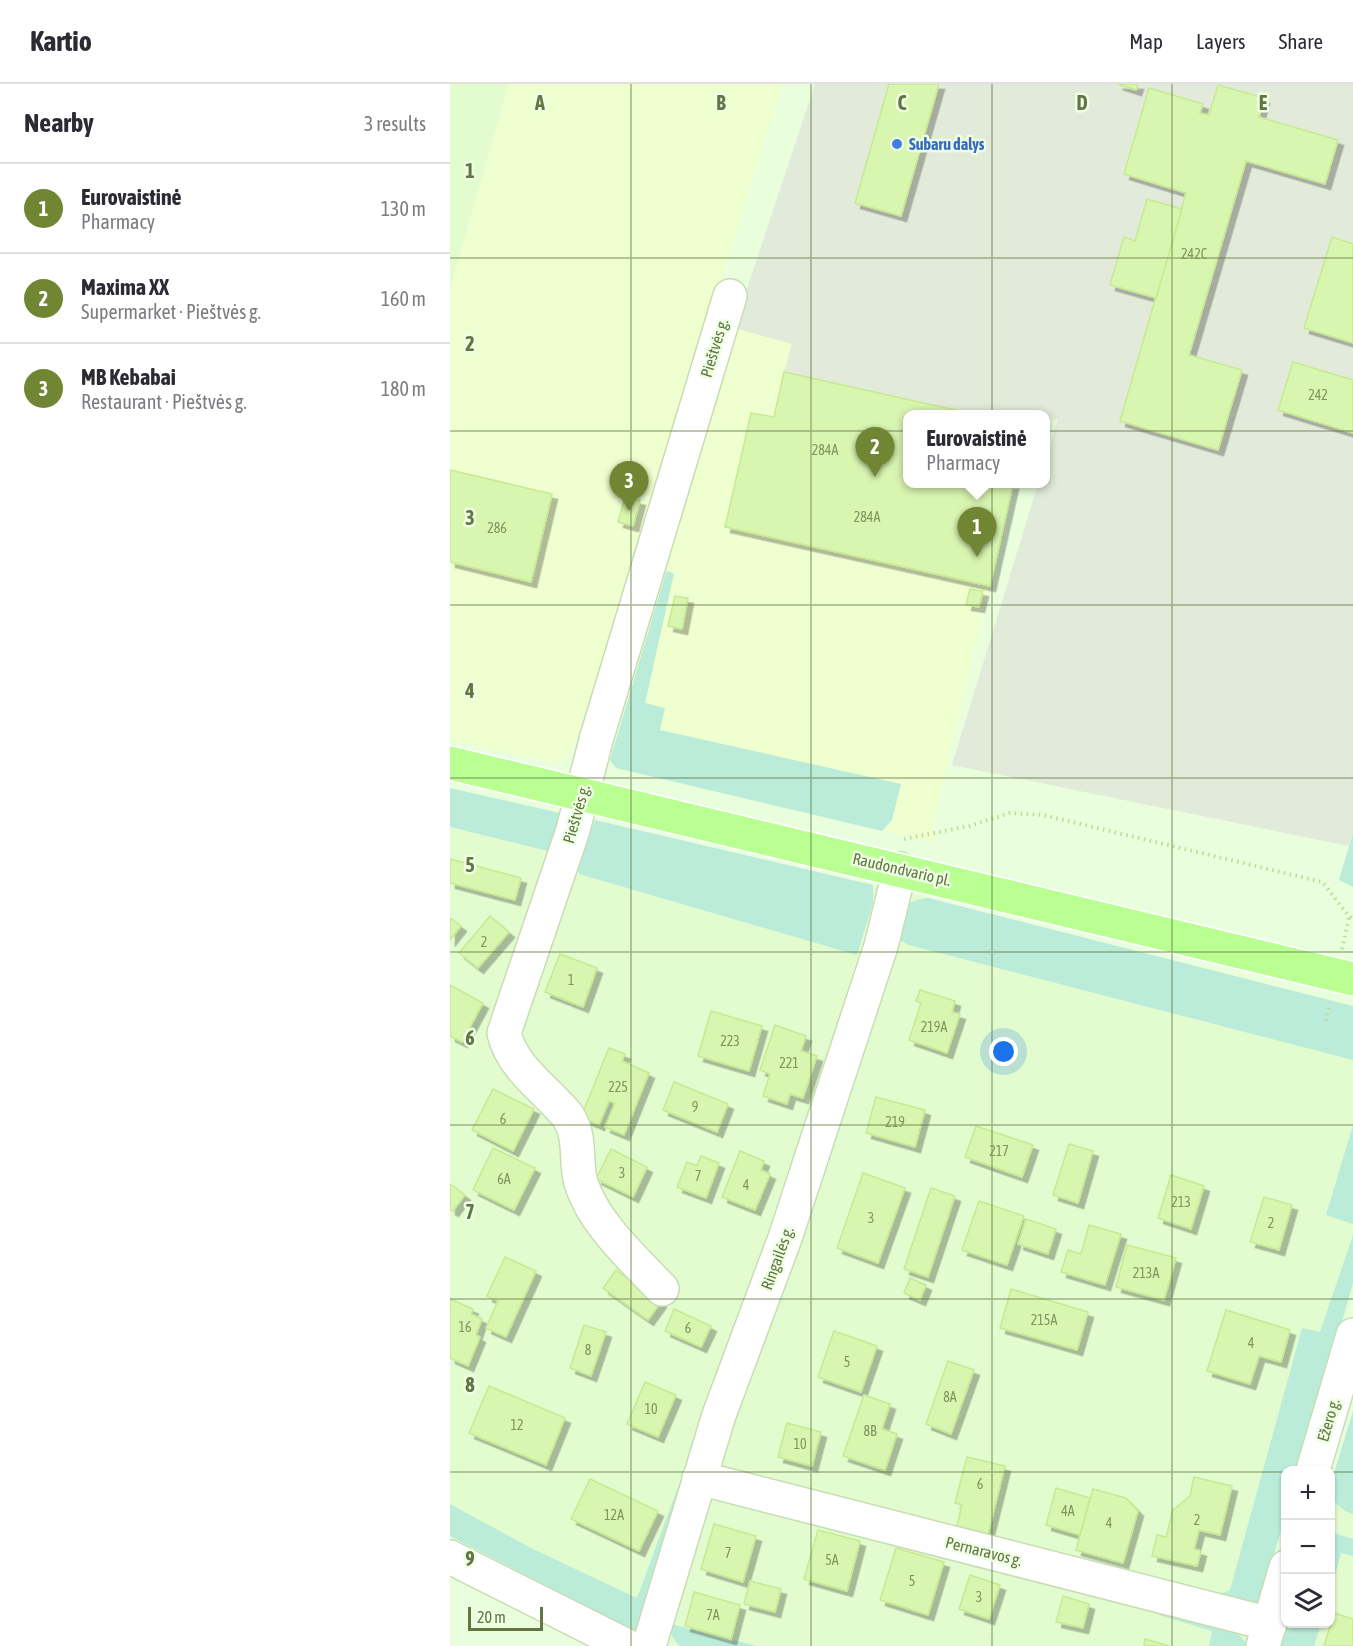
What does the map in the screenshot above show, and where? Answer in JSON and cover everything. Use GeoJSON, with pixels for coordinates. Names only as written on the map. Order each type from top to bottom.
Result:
{"type":"FeatureCollection","features":[{"type":"Feature","properties":{"kind":"main road","name":"Raudondvario pl."},"geometry":{"type":"LineString","coordinates":[[450,763],[582,794],[904,854],[1353,979]]}},
{"type":"Feature","properties":{"kind":"street","name":"Pieštvės g."},"geometry":{"type":"LineString","coordinates":[[662,1289],[616,1240],[593,1208],[581,1182],[576,1131],[569,1117],[516,1062],[508,1049],[504,1033],[573,830],[730,296]]}},
{"type":"Feature","properties":{"kind":"street","name":"Ringailės g."},"geometry":{"type":"LineString","coordinates":[[649,1646],[719,1415],[784,1238],[881,946],[904,854]]}},
{"type":"Feature","properties":{"kind":"street","name":"Ežero g."},"geometry":{"type":"LineString","coordinates":[[1314,1466],[1353,1335]]}},
{"type":"Feature","properties":{"kind":"street","name":"Pernaravos g."},"geometry":{"type":"LineString","coordinates":[[699,1479],[1267,1635]]}},
{"type":"Feature","properties":{"kind":"street"},"geometry":{"type":"LineString","coordinates":[[450,1557],[627,1646]]}},
{"type":"Feature","properties":{"kind":"street"},"geometry":{"type":"LineString","coordinates":[[1267,1635],[1284,1574]]}},
{"type":"Feature","properties":{"kind":"path"},"geometry":{"type":"LineString","coordinates":[[904,854],[969,826],[1010,813],[1043,815],[1322,882],[1353,919]]}},
{"type":"Feature","properties":{"kind":"shaded area"},"geometry":{"type":"Polygon","coordinates":[[[450,84],[509,84],[450,289],[450,84]]]}},
{"type":"Feature","properties":{"kind":"shaded area"},"geometry":{"type":"Polygon","coordinates":[[[509,84],[783,84],[573,750],[564,759],[554,763],[450,740],[450,289],[509,84]]]}},
{"type":"Feature","properties":{"kind":"shaded area"},"geometry":{"type":"Polygon","coordinates":[[[815,84],[1353,84],[1353,833],[1349,846],[952,765],[1037,488],[1050,488],[1050,446],[1058,419],[1050,420],[1050,410],[955,410],[784,372],[792,344],[734,328],[815,84]]]}},
{"type":"Feature","properties":{"kind":"shaded area"},"geometry":{"type":"Polygon","coordinates":[[[734,328],[792,344],[784,372],[955,410],[903,410],[903,488],[1012,488],[932,830],[937,844],[616,768],[610,760],[734,328]]]}},
{"type":"Feature","properties":{"kind":"shaded area"},"geometry":{"type":"Polygon","coordinates":[[[666,572],[674,574],[645,703],[665,708],[660,730],[901,784],[892,820],[882,831],[616,768],[610,760],[666,572]]]}},
{"type":"Feature","properties":{"kind":"shaded area"},"geometry":{"type":"Polygon","coordinates":[[[450,788],[928,898],[1353,1006],[1353,1292],[1301,1466],[1281,1466],[1281,1531],[1247,1646],[678,1646],[633,1630],[450,1536],[450,788]]]}},
{"type":"Feature","properties":{"kind":"shaded area"},"geometry":{"type":"Polygon","coordinates":[[[450,788],[560,813],[562,827],[556,853],[450,827],[450,788]]]}},
{"type":"Feature","properties":{"kind":"shaded area"},"geometry":{"type":"Polygon","coordinates":[[[595,820],[873,885],[873,903],[857,955],[579,874],[577,869],[595,820]]]}},
{"type":"Feature","properties":{"kind":"shaded area"},"geometry":{"type":"Polygon","coordinates":[[[1353,833],[1353,887],[1339,880],[1353,833]]]}},
{"type":"Feature","properties":{"kind":"shaded area"},"geometry":{"type":"Polygon","coordinates":[[[928,898],[1353,1006],[1353,1060],[909,945],[897,939],[899,922],[906,906],[911,902],[928,898]]]}},
{"type":"Feature","properties":{"kind":"shaded area"},"geometry":{"type":"Polygon","coordinates":[[[1353,1125],[1353,1224],[1326,1215],[1353,1125]]]}},
{"type":"Feature","properties":{"kind":"shaded area"},"geometry":{"type":"Polygon","coordinates":[[[1353,1235],[1353,1283],[1300,1466],[1281,1466],[1281,1530],[1260,1604],[1239,1609],[1140,1575],[1220,1594],[1230,1590],[1302,1328],[1320,1332],[1353,1235]]]}},
{"type":"Feature","properties":{"kind":"shaded area"},"geometry":{"type":"Polygon","coordinates":[[[1353,1411],[1353,1646],[1280,1646],[1287,1628],[1335,1628],[1335,1472],[1353,1411]]]}},
{"type":"Feature","properties":{"kind":"shaded area"},"geometry":{"type":"Polygon","coordinates":[[[1353,1411],[1353,1514],[1344,1510],[1335,1501],[1335,1470],[1353,1411]]]}},
{"type":"Feature","properties":{"kind":"shaded area"},"geometry":{"type":"Polygon","coordinates":[[[705,1414],[639,1628],[633,1630],[450,1536],[450,1504],[535,1550],[637,1598],[705,1414]]]}},
{"type":"Feature","properties":{"kind":"shaded area"},"geometry":{"type":"Polygon","coordinates":[[[1335,1533],[1353,1539],[1353,1556],[1341,1553],[1335,1575],[1335,1533]]]}},
{"type":"Feature","properties":{"kind":"shaded area"},"geometry":{"type":"Polygon","coordinates":[[[1159,1609],[1222,1625],[1242,1638],[1247,1646],[1209,1646],[1212,1631],[1159,1615],[1159,1609]]]}},
{"type":"Feature","properties":{"kind":"shaded area"},"geometry":{"type":"Polygon","coordinates":[[[669,1623],[732,1642],[734,1640],[757,1646],[680,1646],[673,1638],[669,1623]]]}},
{"type":"Feature","properties":{"kind":"shaded area"},"geometry":{"type":"Polygon","coordinates":[[[1287,1628],[1320,1628],[1314,1646],[1280,1646],[1287,1628]]]}},
{"type":"Feature","properties":{"kind":"building","name":"Subaru dalys"},"geometry":{"type":"Polygon","coordinates":[[[889,84],[939,84],[901,216],[855,203],[889,84]]]}},
{"type":"Feature","properties":{"kind":"building"},"geometry":{"type":"Polygon","coordinates":[[[1117,84],[1138,84],[1136,90],[1117,84]]]}},
{"type":"Feature","properties":{"kind":"building"},"geometry":{"type":"Polygon","coordinates":[[[1218,85],[1264,98],[1259,117],[1338,140],[1325,184],[1246,161],[1189,355],[1242,370],[1218,450],[1120,421],[1186,193],[1124,174],[1149,88],[1203,104],[1200,113],[1209,115],[1218,85]]]}},
{"type":"Feature","properties":{"kind":"building"},"geometry":{"type":"Polygon","coordinates":[[[1147,199],[1182,209],[1156,298],[1110,285],[1124,237],[1135,241],[1147,199]]]}},
{"type":"Feature","properties":{"kind":"building"},"geometry":{"type":"Polygon","coordinates":[[[1332,237],[1353,244],[1353,343],[1304,328],[1332,237]]]}},
{"type":"Feature","properties":{"kind":"building"},"geometry":{"type":"Polygon","coordinates":[[[1293,362],[1353,380],[1353,433],[1278,410],[1293,362]]]}},
{"type":"Feature","properties":{"kind":"building"},"geometry":{"type":"Polygon","coordinates":[[[784,372],[955,410],[903,410],[903,488],[1012,488],[990,586],[725,527],[751,413],[774,417],[784,372]]]}},
{"type":"Feature","properties":{"kind":"building"},"geometry":{"type":"Polygon","coordinates":[[[450,470],[552,494],[531,582],[450,562],[450,470]]]}},
{"type":"Feature","properties":{"kind":"building"},"geometry":{"type":"Polygon","coordinates":[[[625,497],[640,500],[633,526],[618,522],[625,497]]]}},
{"type":"Feature","properties":{"kind":"building"},"geometry":{"type":"Polygon","coordinates":[[[970,589],[983,591],[979,607],[966,605],[970,589]]]}},
{"type":"Feature","properties":{"kind":"building"},"geometry":{"type":"Polygon","coordinates":[[[675,596],[688,598],[682,629],[668,626],[675,596]]]}},
{"type":"Feature","properties":{"kind":"building"},"geometry":{"type":"Polygon","coordinates":[[[450,859],[521,878],[515,900],[450,883],[450,859]]]}},
{"type":"Feature","properties":{"kind":"building"},"geometry":{"type":"Polygon","coordinates":[[[490,916],[509,932],[478,968],[459,953],[490,916]]]}},
{"type":"Feature","properties":{"kind":"building"},"geometry":{"type":"Polygon","coordinates":[[[450,918],[461,926],[450,940],[450,918]]]}},
{"type":"Feature","properties":{"kind":"building"},"geometry":{"type":"Polygon","coordinates":[[[560,954],[597,968],[583,1007],[545,992],[560,954]]]}},
{"type":"Feature","properties":{"kind":"building"},"geometry":{"type":"Polygon","coordinates":[[[450,985],[483,1003],[462,1042],[450,1036],[450,985]]]}},
{"type":"Feature","properties":{"kind":"building"},"geometry":{"type":"Polygon","coordinates":[[[920,990],[955,1001],[952,1012],[960,1014],[947,1053],[909,1040],[921,1003],[916,1001],[920,990]]]}},
{"type":"Feature","properties":{"kind":"building"},"geometry":{"type":"Polygon","coordinates":[[[711,1011],[762,1026],[749,1071],[698,1056],[711,1011]]]}},
{"type":"Feature","properties":{"kind":"building"},"geometry":{"type":"Polygon","coordinates":[[[775,1025],[806,1036],[801,1051],[817,1056],[803,1098],[790,1094],[787,1104],[763,1096],[770,1074],[760,1070],[775,1025]]]}},
{"type":"Feature","properties":{"kind":"building"},"geometry":{"type":"Polygon","coordinates":[[[609,1048],[625,1054],[622,1061],[649,1073],[624,1135],[605,1127],[615,1103],[609,1101],[599,1125],[581,1117],[609,1048]]]}},
{"type":"Feature","properties":{"kind":"building"},"geometry":{"type":"Polygon","coordinates":[[[674,1082],[728,1104],[717,1132],[663,1110],[674,1082]]]}},
{"type":"Feature","properties":{"kind":"building"},"geometry":{"type":"Polygon","coordinates":[[[493,1089],[534,1109],[513,1151],[472,1130],[493,1089]]]}},
{"type":"Feature","properties":{"kind":"building"},"geometry":{"type":"Polygon","coordinates":[[[876,1097],[925,1110],[915,1147],[866,1133],[876,1097]]]}},
{"type":"Feature","properties":{"kind":"building"},"geometry":{"type":"Polygon","coordinates":[[[976,1126],[1033,1145],[1022,1177],[965,1157],[976,1126]]]}},
{"type":"Feature","properties":{"kind":"building"},"geometry":{"type":"Polygon","coordinates":[[[1069,1144],[1093,1151],[1078,1203],[1053,1195],[1069,1144]]]}},
{"type":"Feature","properties":{"kind":"building"},"geometry":{"type":"Polygon","coordinates":[[[493,1148],[535,1168],[514,1210],[473,1190],[493,1148]]]}},
{"type":"Feature","properties":{"kind":"building"},"geometry":{"type":"Polygon","coordinates":[[[611,1149],[647,1167],[633,1197],[596,1179],[611,1149]]]}},
{"type":"Feature","properties":{"kind":"building"},"geometry":{"type":"Polygon","coordinates":[[[740,1151],[764,1161],[761,1170],[770,1174],[755,1210],[722,1197],[740,1151]]]}},
{"type":"Feature","properties":{"kind":"building"},"geometry":{"type":"Polygon","coordinates":[[[701,1156],[719,1163],[706,1198],[677,1187],[687,1162],[697,1166],[701,1156]]]}},
{"type":"Feature","properties":{"kind":"building"},"geometry":{"type":"Polygon","coordinates":[[[863,1173],[905,1188],[878,1263],[837,1248],[863,1173]]]}},
{"type":"Feature","properties":{"kind":"building"},"geometry":{"type":"Polygon","coordinates":[[[1171,1175],[1204,1186],[1191,1229],[1158,1218],[1171,1175]]]}},
{"type":"Feature","properties":{"kind":"building"},"geometry":{"type":"Polygon","coordinates":[[[450,1184],[465,1195],[453,1211],[450,1209],[450,1184]]]}},
{"type":"Feature","properties":{"kind":"building"},"geometry":{"type":"Polygon","coordinates":[[[931,1188],[955,1196],[928,1277],[904,1269],[931,1188]]]}},
{"type":"Feature","properties":{"kind":"building"},"geometry":{"type":"Polygon","coordinates":[[[1264,1197],[1292,1205],[1279,1250],[1250,1242],[1264,1197]]]}},
{"type":"Feature","properties":{"kind":"building"},"geometry":{"type":"Polygon","coordinates":[[[979,1201],[1024,1216],[1007,1265],[962,1250],[979,1201]]]}},
{"type":"Feature","properties":{"kind":"building"},"geometry":{"type":"Polygon","coordinates":[[[1026,1219],[1056,1229],[1048,1254],[1018,1244],[1026,1219]]]}},
{"type":"Feature","properties":{"kind":"building"},"geometry":{"type":"Polygon","coordinates":[[[1089,1225],[1121,1234],[1105,1285],[1061,1272],[1068,1250],[1081,1254],[1089,1225]]]}},
{"type":"Feature","properties":{"kind":"building"},"geometry":{"type":"Polygon","coordinates":[[[1127,1245],[1176,1258],[1164,1300],[1116,1287],[1127,1245]]]}},
{"type":"Feature","properties":{"kind":"building"},"geometry":{"type":"Polygon","coordinates":[[[505,1257],[536,1271],[506,1337],[486,1328],[498,1301],[487,1296],[505,1257]]]}},
{"type":"Feature","properties":{"kind":"building"},"geometry":{"type":"Polygon","coordinates":[[[616,1270],[661,1302],[648,1320],[603,1288],[616,1270]]]}},
{"type":"Feature","properties":{"kind":"building"},"geometry":{"type":"Polygon","coordinates":[[[910,1278],[926,1285],[920,1300],[904,1293],[910,1278]]]}},
{"type":"Feature","properties":{"kind":"building"},"geometry":{"type":"Polygon","coordinates":[[[1011,1289],[1088,1312],[1077,1350],[1000,1328],[1011,1289]]]}},
{"type":"Feature","properties":{"kind":"building"},"geometry":{"type":"Polygon","coordinates":[[[450,1299],[473,1309],[471,1314],[482,1319],[476,1335],[480,1337],[468,1366],[450,1358],[450,1299]]]}},
{"type":"Feature","properties":{"kind":"building"},"geometry":{"type":"Polygon","coordinates":[[[674,1309],[711,1326],[701,1347],[665,1331],[674,1309]]]}},
{"type":"Feature","properties":{"kind":"building"},"geometry":{"type":"Polygon","coordinates":[[[1226,1310],[1290,1330],[1281,1362],[1259,1356],[1250,1384],[1207,1371],[1226,1310]]]}},
{"type":"Feature","properties":{"kind":"building"},"geometry":{"type":"Polygon","coordinates":[[[584,1325],[606,1332],[591,1376],[570,1368],[584,1325]]]}},
{"type":"Feature","properties":{"kind":"building"},"geometry":{"type":"Polygon","coordinates":[[[834,1331],[877,1346],[861,1392],[818,1377],[834,1331]]]}},
{"type":"Feature","properties":{"kind":"building"},"geometry":{"type":"Polygon","coordinates":[[[948,1361],[974,1370],[951,1434],[926,1424],[948,1361]]]}},
{"type":"Feature","properties":{"kind":"building"},"geometry":{"type":"Polygon","coordinates":[[[645,1382],[676,1395],[658,1437],[627,1424],[645,1382]]]}},
{"type":"Feature","properties":{"kind":"building"},"geometry":{"type":"Polygon","coordinates":[[[489,1386],[565,1418],[546,1465],[469,1433],[489,1386]]]}},
{"type":"Feature","properties":{"kind":"building"},"geometry":{"type":"Polygon","coordinates":[[[864,1395],[890,1404],[882,1429],[897,1434],[885,1470],[843,1456],[864,1395]]]}},
{"type":"Feature","properties":{"kind":"building"},"geometry":{"type":"Polygon","coordinates":[[[787,1423],[821,1432],[812,1466],[778,1457],[787,1423]]]}},
{"type":"Feature","properties":{"kind":"building"},"geometry":{"type":"Polygon","coordinates":[[[967,1457],[1005,1466],[988,1534],[957,1526],[962,1505],[955,1503],[967,1457]]]}},
{"type":"Feature","properties":{"kind":"building"},"geometry":{"type":"Polygon","coordinates":[[[1194,1477],[1232,1486],[1220,1535],[1199,1530],[1194,1549],[1201,1551],[1197,1566],[1152,1556],[1157,1535],[1166,1537],[1173,1510],[1190,1496],[1194,1477]]]}},
{"type":"Feature","properties":{"kind":"building"},"geometry":{"type":"Polygon","coordinates":[[[590,1479],[658,1511],[639,1551],[571,1519],[590,1479]]]}},
{"type":"Feature","properties":{"kind":"building"},"geometry":{"type":"Polygon","coordinates":[[[1056,1488],[1090,1498],[1080,1535],[1046,1525],[1056,1488]]]}},
{"type":"Feature","properties":{"kind":"building"},"geometry":{"type":"Polygon","coordinates":[[[1093,1489],[1126,1498],[1138,1511],[1123,1563],[1076,1550],[1093,1489]]]}},
{"type":"Feature","properties":{"kind":"building"},"geometry":{"type":"Polygon","coordinates":[[[714,1524],[756,1536],[743,1582],[701,1569],[714,1524]]]}},
{"type":"Feature","properties":{"kind":"building"},"geometry":{"type":"Polygon","coordinates":[[[818,1530],[860,1541],[847,1591],[804,1579],[818,1530]]]}},
{"type":"Feature","properties":{"kind":"building"},"geometry":{"type":"Polygon","coordinates":[[[896,1548],[944,1562],[928,1615],[880,1600],[896,1548]]]}},
{"type":"Feature","properties":{"kind":"building"},"geometry":{"type":"Polygon","coordinates":[[[970,1575],[1000,1585],[989,1619],[959,1609],[970,1575]]]}},
{"type":"Feature","properties":{"kind":"building"},"geometry":{"type":"Polygon","coordinates":[[[750,1581],[781,1589],[775,1612],[744,1604],[750,1581]]]}},
{"type":"Feature","properties":{"kind":"building"},"geometry":{"type":"Polygon","coordinates":[[[694,1592],[740,1605],[731,1639],[685,1626],[694,1592]]]}},
{"type":"Feature","properties":{"kind":"building"},"geometry":{"type":"Polygon","coordinates":[[[1063,1596],[1089,1604],[1083,1628],[1056,1622],[1063,1596]]]}},
{"type":"Feature","properties":{"kind":"building"},"geometry":{"type":"Polygon","coordinates":[[[1335,1613],[1353,1619],[1353,1646],[1324,1646],[1329,1628],[1335,1628],[1335,1613]]]}},
{"type":"Feature","properties":{"kind":"building"},"geometry":{"type":"Polygon","coordinates":[[[1145,1639],[1170,1646],[1144,1646],[1145,1639]]]}},
{"type":"Feature","properties":{"kind":"place","name":"Subaru dalys"},"geometry":{"type":"Point","coordinates":[897,144]}},
{"type":"Feature","properties":{"kind":"place","name":"Maxima XX"},"geometry":{"type":"Point","coordinates":[875,477]}},
{"type":"Feature","properties":{"kind":"place","name":"MB Kebabai"},"geometry":{"type":"Point","coordinates":[629,511]}},
{"type":"Feature","properties":{"kind":"place","name":"Eurovaistinė"},"geometry":{"type":"Point","coordinates":[977,557]}}]}
